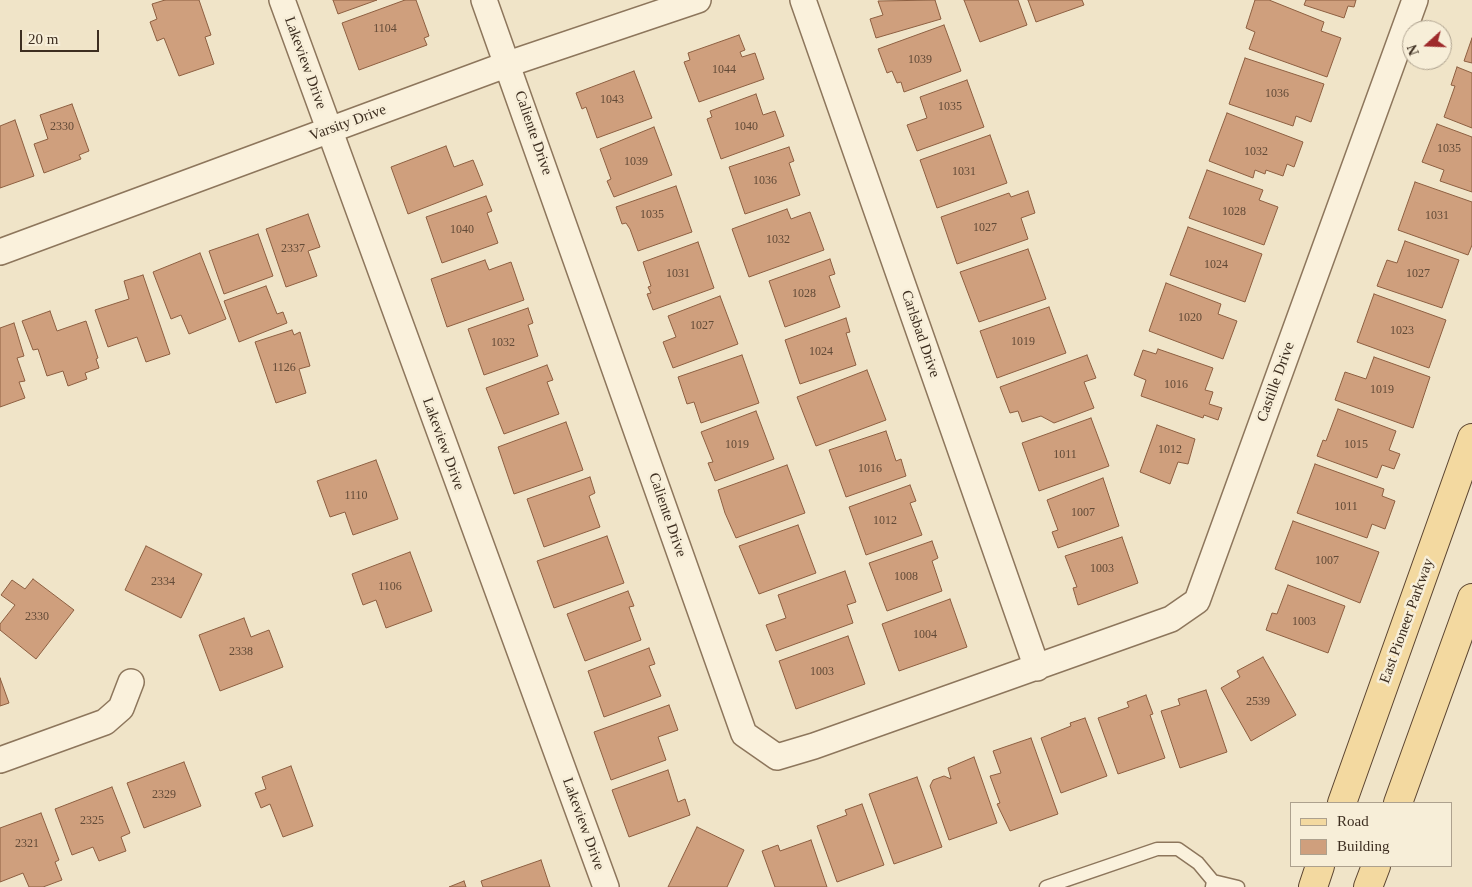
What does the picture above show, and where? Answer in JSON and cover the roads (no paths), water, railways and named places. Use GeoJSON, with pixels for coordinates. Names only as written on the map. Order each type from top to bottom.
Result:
{"type":"FeatureCollection","features":[{"type":"Feature","properties":{"kind":"main road","name":"East Pioneer Parkway"},"geometry":{"type":"LineString","coordinates":[[1342,802],[1472,438]]}},
{"type":"Feature","properties":{"kind":"main road"},"geometry":{"type":"LineString","coordinates":[[1398,802],[1472,598]]}},
{"type":"Feature","properties":{"kind":"main road"},"geometry":{"type":"LineString","coordinates":[[1313,887],[1320,867]]}},
{"type":"Feature","properties":{"kind":"main road"},"geometry":{"type":"LineString","coordinates":[[1368,887],[1376,867]]}},
{"type":"Feature","properties":{"kind":"street","name":"Lakeview Drive"},"geometry":{"type":"LineString","coordinates":[[282,0],[606,887]]}},
{"type":"Feature","properties":{"kind":"street","name":"Caliente Drive"},"geometry":{"type":"LineString","coordinates":[[484,0],[744,734],[777,757],[814,746],[1037,668]]}},
{"type":"Feature","properties":{"kind":"street","name":"Varsity Drive"},"geometry":{"type":"LineString","coordinates":[[0,252],[508,64],[698,0]]}},
{"type":"Feature","properties":{"kind":"street","name":"Carlsbad Drive"},"geometry":{"type":"LineString","coordinates":[[803,0],[1037,668]]}},
{"type":"Feature","properties":{"kind":"street","name":"Castille Drive"},"geometry":{"type":"LineString","coordinates":[[1037,668],[1171,619],[1197,601],[1415,0]]}},
{"type":"Feature","properties":{"kind":"street"},"geometry":{"type":"LineString","coordinates":[[0,760],[105,722],[121,708],[130,682]]}},
{"type":"Feature","properties":{"kind":"lane"},"geometry":{"type":"LineString","coordinates":[[1046,887],[1157,849],[1178,849],[1198,863],[1212,884],[1238,887]]}}]}
